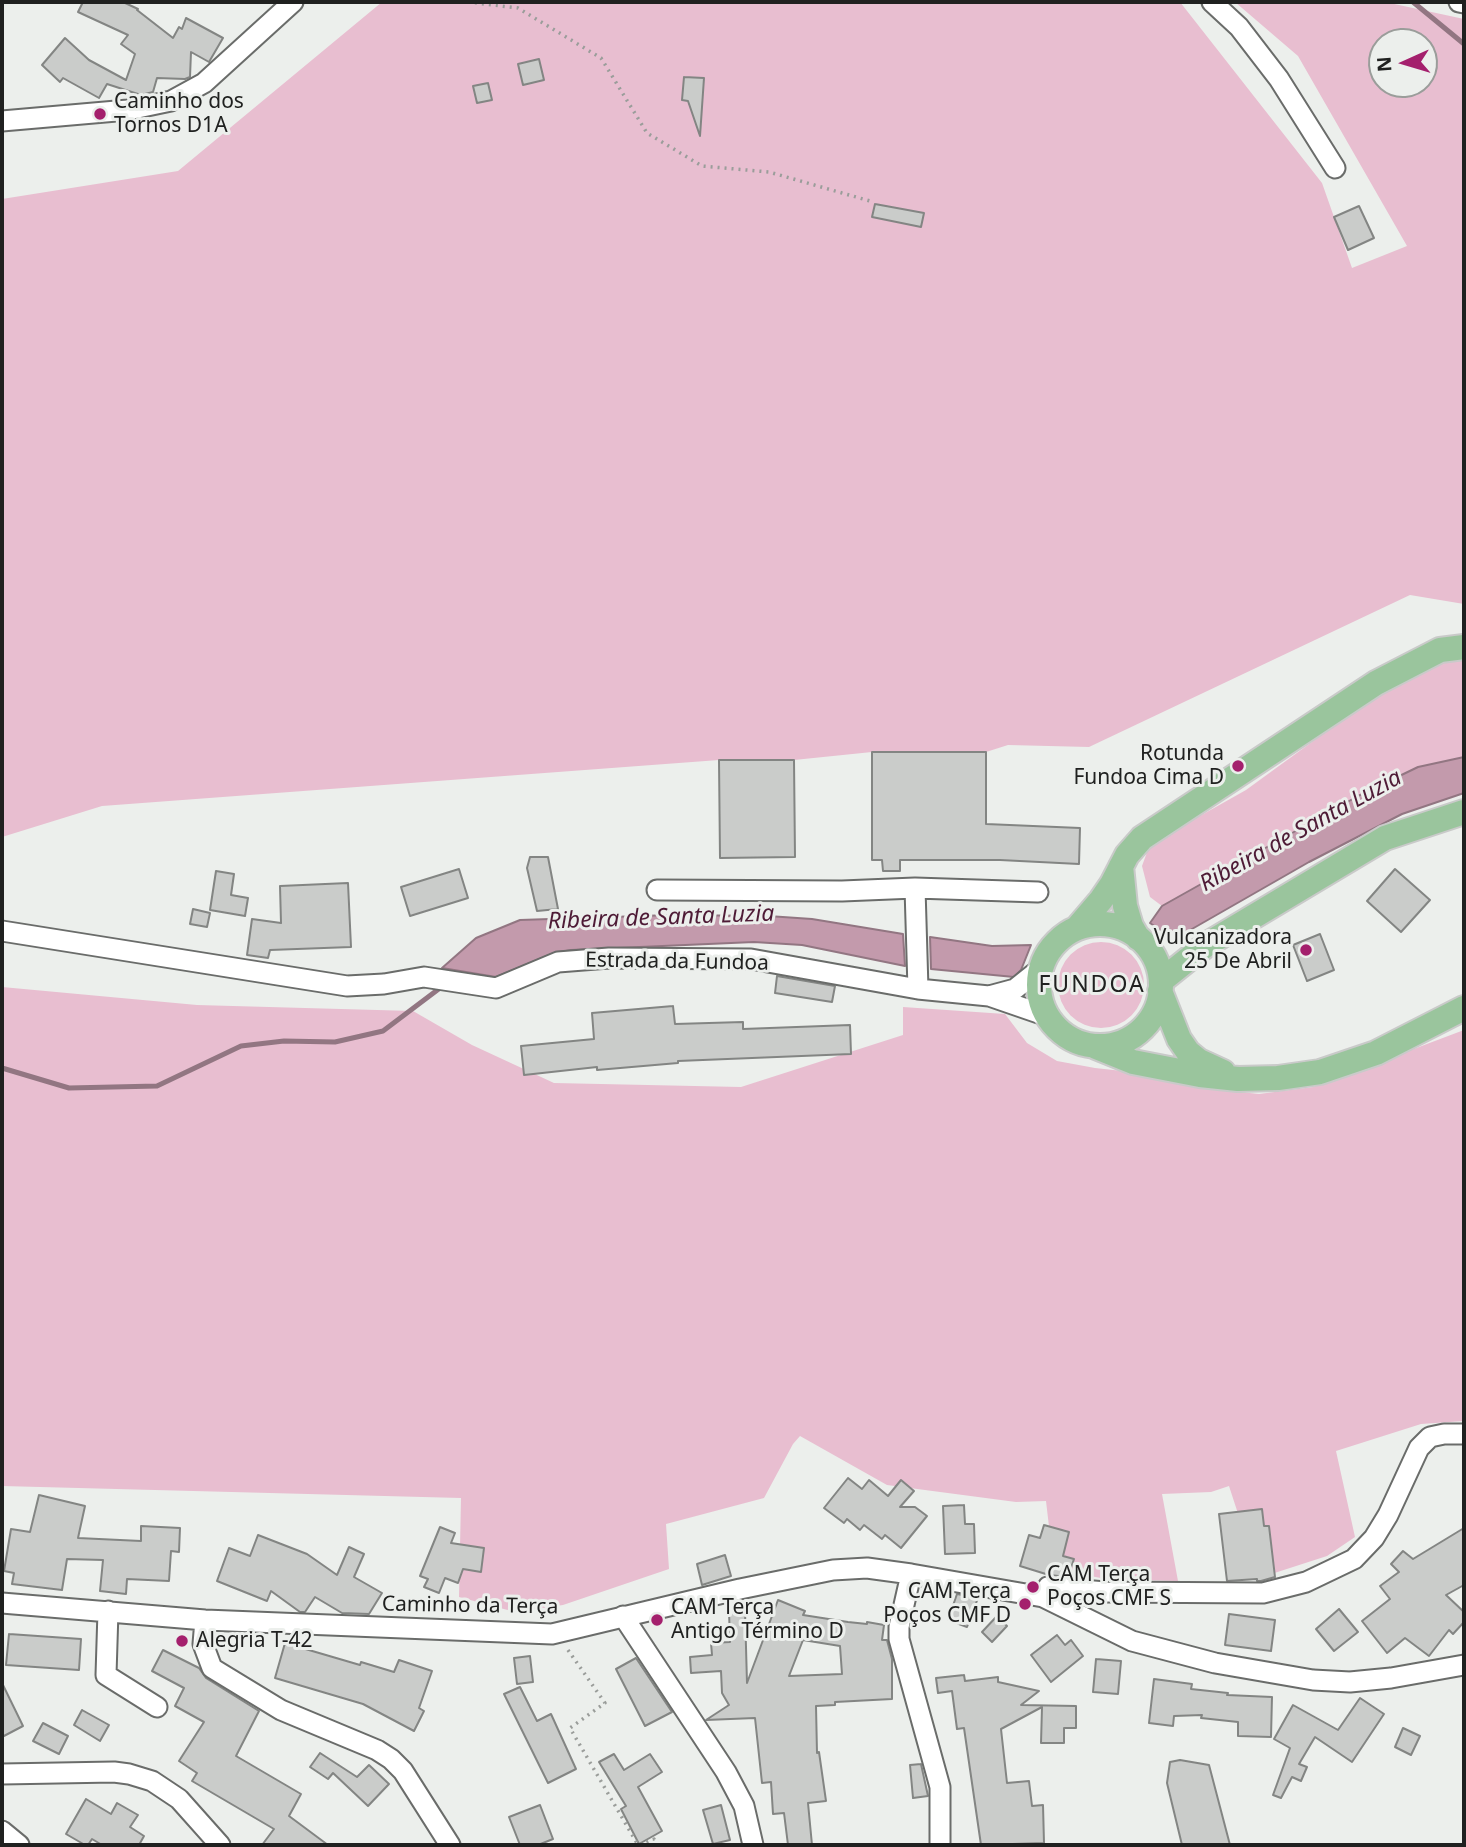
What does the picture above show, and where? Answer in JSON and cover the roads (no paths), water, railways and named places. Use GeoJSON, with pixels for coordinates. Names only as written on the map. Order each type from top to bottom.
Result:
{"type":"FeatureCollection","features":[{"type":"Feature","properties":{"kind":"main road"},"geometry":{"type":"LineString","coordinates":[[1464,647],[1440,650],[1376,683],[1142,838],[1133,845],[1101,900],[1077,928],[1054,944],[1039,975],[1042,1005],[1047,1016],[1068,1038],[1096,1046],[1133,1062],[1200,1075],[1238,1079],[1278,1078],[1320,1072],[1376,1053],[1464,1008]]}},
{"type":"Feature","properties":{"kind":"main road"},"geometry":{"type":"LineString","coordinates":[[1096,1046],[1120,1043],[1139,1031],[1154,1013],[1161,986],[1206,945],[1385,838],[1464,812]]}},
{"type":"Feature","properties":{"kind":"main road"},"geometry":{"type":"LineString","coordinates":[[1121,866],[1125,906],[1138,937],[1157,965],[1161,986],[1179,1039],[1188,1052],[1199,1060],[1238,1079]]}},
{"type":"Feature","properties":{"kind":"main road"},"geometry":{"type":"LineString","coordinates":[[1077,928],[1103,924],[1166,946],[1206,945]]}},
{"type":"Feature","properties":{"kind":"street"},"geometry":{"type":"LineString","coordinates":[[2,121],[128,110],[171,101],[204,83],[292,2]]}},
{"type":"Feature","properties":{"kind":"street"},"geometry":{"type":"LineString","coordinates":[[1212,2],[1239,27],[1279,79],[1335,169]]}},
{"type":"Feature","properties":{"kind":"street"},"geometry":{"type":"LineString","coordinates":[[915,888],[918,989]]}},
{"type":"Feature","properties":{"kind":"street"},"geometry":{"type":"LineString","coordinates":[[657,890],[842,891],[915,888],[1038,892]]}},
{"type":"Feature","properties":{"kind":"street","name":"Estrada da Fundoa"},"geometry":{"type":"LineString","coordinates":[[2,931],[347,986],[384,984],[424,977],[496,988],[558,962],[609,958],[702,958],[773,963],[918,989],[989,996]]}},
{"type":"Feature","properties":{"kind":"street"},"geometry":{"type":"LineString","coordinates":[[989,996],[1015,989],[1039,975]]}},
{"type":"Feature","properties":{"kind":"street"},"geometry":{"type":"LineString","coordinates":[[989,996],[1047,1016]]}},
{"type":"Feature","properties":{"kind":"street"},"geometry":{"type":"LineString","coordinates":[[1043,1597],[1048,1587],[1105,1592],[1263,1592],[1306,1582],[1354,1559],[1374,1538],[1388,1515],[1419,1448],[1430,1437],[1464,1434]]}},
{"type":"Feature","properties":{"kind":"street","name":"Caminho da Terça"},"geometry":{"type":"LineString","coordinates":[[2,1603],[205,1619],[552,1634],[833,1570],[867,1568],[1043,1597],[1132,1641],[1215,1663],[1313,1680],[1350,1682],[1391,1678],[1464,1665]]}},
{"type":"Feature","properties":{"kind":"street"},"geometry":{"type":"LineString","coordinates":[[911,1574],[899,1627],[900,1639],[940,1787],[940,1845]]}},
{"type":"Feature","properties":{"kind":"street"},"geometry":{"type":"LineString","coordinates":[[108,1611],[106,1675],[157,1707]]}},
{"type":"Feature","properties":{"kind":"street"},"geometry":{"type":"LineString","coordinates":[[623,1616],[726,1772],[744,1806],[753,1845]]}},
{"type":"Feature","properties":{"kind":"street"},"geometry":{"type":"LineString","coordinates":[[205,1619],[203,1644],[212,1668],[281,1710],[377,1750],[391,1759],[403,1771],[450,1845]]}},
{"type":"Feature","properties":{"kind":"street"},"geometry":{"type":"LineString","coordinates":[[2,1774],[114,1772],[152,1781],[179,1799],[220,1845]]}},
{"type":"Feature","properties":{"kind":"street"},"geometry":{"type":"LineString","coordinates":[[2,1831],[19,1845]]}},
{"type":"Feature","properties":{"kind":"water"},"geometry":{"type":"Polygon","coordinates":[[[1464,757],[1464,793],[1402,814],[1309,862],[1185,933],[1160,930],[1150,923],[1162,906],[1358,796],[1418,767],[1464,757]]]}},
{"type":"Feature","properties":{"kind":"water"},"geometry":{"type":"Polygon","coordinates":[[[671,915],[812,919],[903,934],[905,966],[802,945],[754,942],[571,950],[554,953],[496,977],[442,968],[476,938],[520,920],[671,915]]]}},
{"type":"Feature","properties":{"kind":"water"},"geometry":{"type":"Polygon","coordinates":[[[930,937],[992,946],[1031,945],[1021,970],[1014,977],[931,969],[930,937]]]}},
{"type":"Feature","properties":{"kind":"waterway"},"geometry":{"type":"LineString","coordinates":[[1413,2],[1464,44]]}},
{"type":"Feature","properties":{"kind":"waterway","name":"Ribeira de Santa Luzia"},"geometry":{"type":"LineString","coordinates":[[2,1068],[69,1088],[157,1086],[241,1046],[284,1041],[335,1042],[383,1031],[444,985]]}},
{"type":"Feature","properties":{"kind":"place","name":"Caminho dos Tornos D1A"},"geometry":{"type":"Point","coordinates":[100,114]}},
{"type":"Feature","properties":{"kind":"place","name":"Rotunda Fundoa Cima D"},"geometry":{"type":"Point","coordinates":[1238,766]}},
{"type":"Feature","properties":{"kind":"place","name":"Vulcanizadora 25 De Abril"},"geometry":{"type":"Point","coordinates":[1306,950]}},
{"type":"Feature","properties":{"kind":"place","name":"CAM Terça Poços CMF S"},"geometry":{"type":"Point","coordinates":[1033,1587]}},
{"type":"Feature","properties":{"kind":"place","name":"CAM Terça Poços CMF D"},"geometry":{"type":"Point","coordinates":[1025,1604]}},
{"type":"Feature","properties":{"kind":"place","name":"CAM Terça Antigo Término D"},"geometry":{"type":"Point","coordinates":[657,1620]}},
{"type":"Feature","properties":{"kind":"place","name":"Alegria T-42"},"geometry":{"type":"Point","coordinates":[182,1641]}},
{"type":"Feature","properties":{"kind":"district","name":"FUNDOA"},"geometry":{"type":"Point","coordinates":[1092,985]}}]}
